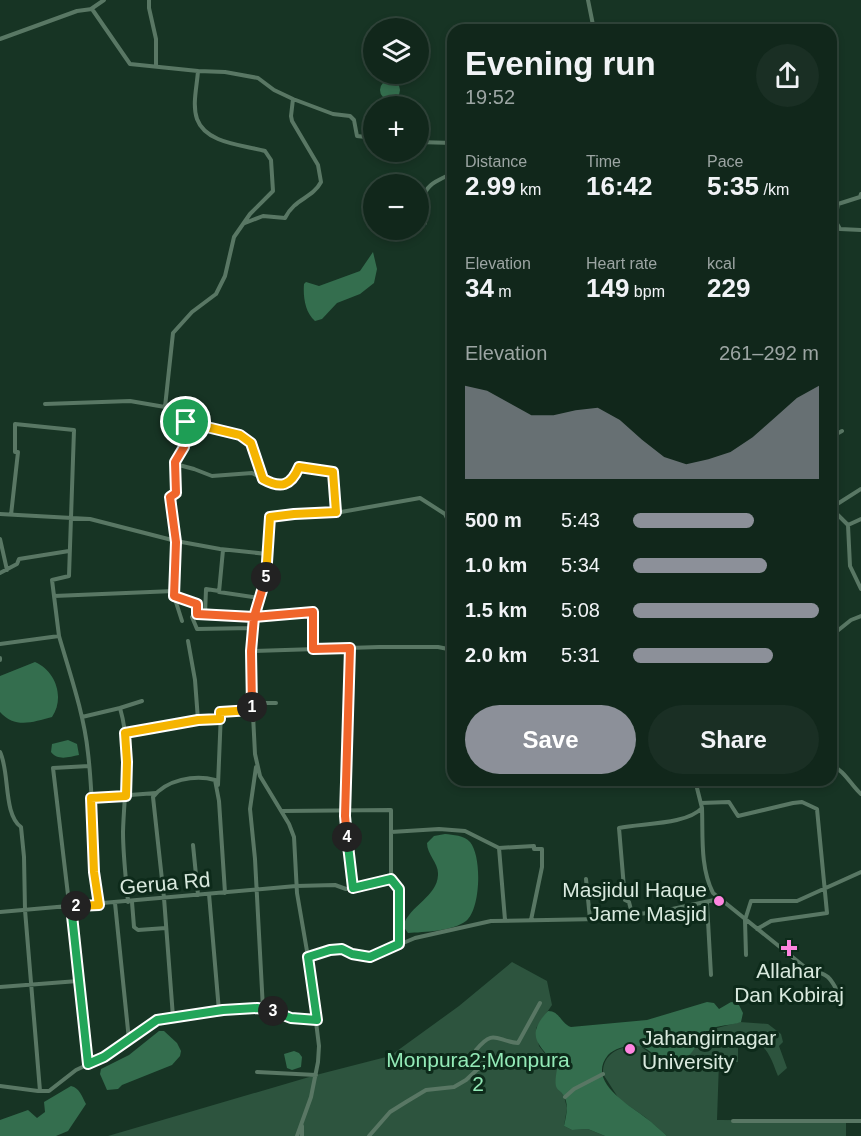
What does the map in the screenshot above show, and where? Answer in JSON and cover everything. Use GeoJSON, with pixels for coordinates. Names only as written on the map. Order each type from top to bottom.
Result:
{"type":"FeatureCollection","features":[{"type":"Feature","properties":{"kind":"street"},"geometry":{"type":"LineString","coordinates":[[0,39],[77,11],[90,9],[104,0]]}},
{"type":"Feature","properties":{"kind":"street"},"geometry":{"type":"LineString","coordinates":[[149,0],[156,39],[156,66]]}},
{"type":"Feature","properties":{"kind":"street"},"geometry":{"type":"LineString","coordinates":[[588,0],[593,24]]}},
{"type":"Feature","properties":{"kind":"street"},"geometry":{"type":"LineString","coordinates":[[90,9],[130,64],[249,75],[293,99],[333,114],[350,116],[354,120],[357,136],[363,137]]}},
{"type":"Feature","properties":{"kind":"street"},"geometry":{"type":"LineString","coordinates":[[165,407],[173,333],[192,312],[220,289],[234,237],[273,191],[271,160],[265,151],[214,137],[197,120],[198,71]]}},
{"type":"Feature","properties":{"kind":"street"},"geometry":{"type":"LineString","coordinates":[[243,224],[263,216],[285,218],[290,208],[317,190],[321,182],[318,165],[292,121],[293,99]]}},
{"type":"Feature","properties":{"kind":"street"},"geometry":{"type":"LineString","coordinates":[[429,142],[447,142]]}},
{"type":"Feature","properties":{"kind":"street"},"geometry":{"type":"LineString","coordinates":[[429,186],[431,182],[447,175]]}},
{"type":"Feature","properties":{"kind":"street"},"geometry":{"type":"LineString","coordinates":[[837,207],[838,204],[860,197],[861,194]]}},
{"type":"Feature","properties":{"kind":"street"},"geometry":{"type":"LineString","coordinates":[[837,225],[840,229],[861,230]]}},
{"type":"Feature","properties":{"kind":"street"},"geometry":{"type":"LineString","coordinates":[[45,404],[130,401],[165,407],[186,422],[240,435],[251,443],[263,479]]}},
{"type":"Feature","properties":{"kind":"street"},"geometry":{"type":"LineString","coordinates":[[182,621],[174,594],[175,541],[170,497],[176,493],[175,464],[184,447],[183,432],[186,430],[186,422]]}},
{"type":"Feature","properties":{"kind":"street"},"geometry":{"type":"LineString","coordinates":[[11,514],[18,452],[15,452],[15,424],[74,430],[69,518],[69,576],[52,580],[59,636],[81,717],[89,766],[94,872],[99,905]]}},
{"type":"Feature","properties":{"kind":"street"},"geometry":{"type":"LineString","coordinates":[[837,434],[842,431]]}},
{"type":"Feature","properties":{"kind":"street"},"geometry":{"type":"LineString","coordinates":[[175,464],[212,476],[252,473],[275,485],[287,483],[294,478],[299,467],[333,472],[336,512]]}},
{"type":"Feature","properties":{"kind":"street"},"geometry":{"type":"LineString","coordinates":[[837,504],[861,489]]}},
{"type":"Feature","properties":{"kind":"street"},"geometry":{"type":"LineString","coordinates":[[263,1009],[250,809],[256,766],[251,651],[254,617],[266,579],[270,517],[336,512],[420,498],[447,516]]}},
{"type":"Feature","properties":{"kind":"street"},"geometry":{"type":"LineString","coordinates":[[0,514],[90,519],[175,541],[223,550],[267,554]]}},
{"type":"Feature","properties":{"kind":"street"},"geometry":{"type":"LineString","coordinates":[[837,514],[848,525],[850,566],[861,589]]}},
{"type":"Feature","properties":{"kind":"street"},"geometry":{"type":"LineString","coordinates":[[848,525],[861,519]]}},
{"type":"Feature","properties":{"kind":"street"},"geometry":{"type":"LineString","coordinates":[[0,539],[7,570]]}},
{"type":"Feature","properties":{"kind":"street"},"geometry":{"type":"LineString","coordinates":[[219,591],[223,550]]}},
{"type":"Feature","properties":{"kind":"street"},"geometry":{"type":"LineString","coordinates":[[0,573],[17,564],[19,559],[69,551]]}},
{"type":"Feature","properties":{"kind":"street"},"geometry":{"type":"LineString","coordinates":[[205,615],[206,590],[259,598]]}},
{"type":"Feature","properties":{"kind":"street"},"geometry":{"type":"LineString","coordinates":[[54,596],[174,594],[197,604],[197,614]]}},
{"type":"Feature","properties":{"kind":"street"},"geometry":{"type":"LineString","coordinates":[[252,628],[197,629],[192,617],[197,614],[254,617],[313,612],[313,649]]}},
{"type":"Feature","properties":{"kind":"street"},"geometry":{"type":"LineString","coordinates":[[837,631],[851,620],[861,616]]}},
{"type":"Feature","properties":{"kind":"street"},"geometry":{"type":"LineString","coordinates":[[0,644],[59,636]]}},
{"type":"Feature","properties":{"kind":"street"},"geometry":{"type":"LineString","coordinates":[[188,641],[195,680],[198,720]]}},
{"type":"Feature","properties":{"kind":"street"},"geometry":{"type":"LineString","coordinates":[[251,651],[438,647],[447,650]]}},
{"type":"Feature","properties":{"kind":"street"},"geometry":{"type":"LineString","coordinates":[[350,648],[345,810],[353,888]]}},
{"type":"Feature","properties":{"kind":"street"},"geometry":{"type":"LineString","coordinates":[[81,717],[142,701]]}},
{"type":"Feature","properties":{"kind":"street"},"geometry":{"type":"LineString","coordinates":[[252,704],[276,703]]}},
{"type":"Feature","properties":{"kind":"street"},"geometry":{"type":"LineString","coordinates":[[120,708],[127,762],[123,832],[134,927],[138,930],[166,928]]}},
{"type":"Feature","properties":{"kind":"street"},"geometry":{"type":"LineString","coordinates":[[225,893],[218,787],[220,712],[252,710]]}},
{"type":"Feature","properties":{"kind":"street"},"geometry":{"type":"LineString","coordinates":[[125,733],[198,720],[220,719]]}},
{"type":"Feature","properties":{"kind":"street"},"geometry":{"type":"LineString","coordinates":[[0,752],[15,823],[21,827],[25,910],[40,1091]]}},
{"type":"Feature","properties":{"kind":"street"},"geometry":{"type":"LineString","coordinates":[[88,1064],[53,768],[89,766]]}},
{"type":"Feature","properties":{"kind":"street"},"geometry":{"type":"LineString","coordinates":[[256,766],[294,837],[296,886],[317,1020],[319,1046],[316,1075],[297,1136]]}},
{"type":"Feature","properties":{"kind":"street"},"geometry":{"type":"LineString","coordinates":[[837,767],[861,794]]}},
{"type":"Feature","properties":{"kind":"street"},"geometry":{"type":"LineString","coordinates":[[173,1017],[164,898],[153,797],[163,787],[187,778],[209,778],[215,780],[218,787]]}},
{"type":"Feature","properties":{"kind":"street"},"geometry":{"type":"LineString","coordinates":[[696,786],[701,805],[704,863],[708,883],[719,899],[806,968],[822,972],[833,980],[841,998]]}},
{"type":"Feature","properties":{"kind":"street"},"geometry":{"type":"LineString","coordinates":[[91,798],[157,792]]}},
{"type":"Feature","properties":{"kind":"street"},"geometry":{"type":"LineString","coordinates":[[701,805],[729,802],[738,816],[802,802],[817,809],[827,913],[771,921],[757,929]]}},
{"type":"Feature","properties":{"kind":"street"},"geometry":{"type":"LineString","coordinates":[[632,914],[629,902],[625,900],[619,828],[684,818],[696,814],[701,805]]}},
{"type":"Feature","properties":{"kind":"street"},"geometry":{"type":"LineString","coordinates":[[282,811],[391,810],[391,879],[399,889],[399,944]]}},
{"type":"Feature","properties":{"kind":"street"},"geometry":{"type":"LineString","coordinates":[[391,832],[465,831],[499,848],[534,846],[534,849],[542,849],[542,867],[531,920]]}},
{"type":"Feature","properties":{"kind":"street"},"geometry":{"type":"LineString","coordinates":[[193,845],[198,895]]}},
{"type":"Feature","properties":{"kind":"street"},"geometry":{"type":"LineString","coordinates":[[499,848],[505,921]]}},
{"type":"Feature","properties":{"kind":"street"},"geometry":{"type":"LineString","coordinates":[[746,955],[745,920],[751,901],[797,901],[861,872]]}},
{"type":"Feature","properties":{"kind":"street","name":"Gerua Rd"},"geometry":{"type":"LineString","coordinates":[[0,912],[296,886],[336,885],[346,889],[391,879]]}},
{"type":"Feature","properties":{"kind":"street"},"geometry":{"type":"LineString","coordinates":[[586,879],[590,919]]}},
{"type":"Feature","properties":{"kind":"street"},"geometry":{"type":"LineString","coordinates":[[209,894],[219,1011]]}},
{"type":"Feature","properties":{"kind":"street"},"geometry":{"type":"LineString","coordinates":[[308,957],[342,949],[352,954],[370,957],[415,938],[491,921],[590,919],[663,911],[719,899]]}},
{"type":"Feature","properties":{"kind":"street"},"geometry":{"type":"LineString","coordinates":[[115,903],[129,1040]]}},
{"type":"Feature","properties":{"kind":"street"},"geometry":{"type":"LineString","coordinates":[[707,903],[711,975]]}},
{"type":"Feature","properties":{"kind":"street"},"geometry":{"type":"LineString","coordinates":[[0,987],[78,981]]}},
{"type":"Feature","properties":{"kind":"street"},"geometry":{"type":"LineString","coordinates":[[369,1136],[390,1112],[426,1090],[454,1088],[466,1080],[480,1067],[476,1050],[485,1040],[493,1036],[518,1043],[540,1003]]}},
{"type":"Feature","properties":{"kind":"street"},"geometry":{"type":"LineString","coordinates":[[0,1086],[49,1091],[76,1070],[104,1057],[157,1020],[219,1011],[263,1009],[291,1018],[317,1020]]}},
{"type":"Feature","properties":{"kind":"street"},"geometry":{"type":"LineString","coordinates":[[257,1072],[316,1075]]}},
{"type":"Feature","properties":{"kind":"street"},"geometry":{"type":"LineString","coordinates":[[565,1097],[573,1089],[603,1074]]}},
{"type":"Feature","properties":{"kind":"street"},"geometry":{"type":"LineString","coordinates":[[733,1121],[861,1121]]}},
{"type":"Feature","properties":{"kind":"street"},"geometry":{"type":"LineString","coordinates":[[302,1122],[302,1136]]}},
{"type":"Feature","properties":{"kind":"green space","name":"Monpura2;Monpura 2"},"geometry":{"type":"Polygon","coordinates":[[[512,962],[547,981],[552,1005],[536,1028],[539,1046],[557,1069],[567,1108],[564,1126],[572,1130],[588,1129],[605,1136],[108,1136],[316,1075],[390,1056],[459,1006],[512,962]]]}},
{"type":"Feature","properties":{"kind":"green space"},"geometry":{"type":"Polygon","coordinates":[[[740,1022],[768,1024],[781,1034],[783,1042],[779,1046],[787,1068],[778,1076],[771,1058],[762,1046],[753,1043],[738,1044],[738,1062],[719,1062],[717,1120],[846,1121],[846,1136],[667,1136],[619,1099],[603,1074],[609,1056],[620,1049],[640,1046],[657,1058],[670,1063],[679,1061],[713,1029],[740,1022]]]}},
{"type":"Feature","properties":{"kind":"shaded area"},"geometry":{"type":"Polygon","coordinates":[[[382,84],[398,84],[398,96],[382,96],[381,94],[382,84]]]}},
{"type":"Feature","properties":{"kind":"shaded area"},"geometry":{"type":"Polygon","coordinates":[[[373,252],[377,269],[374,283],[360,294],[337,303],[322,319],[315,321],[305,304],[304,284],[306,282],[319,286],[360,271],[373,252]]]}},
{"type":"Feature","properties":{"kind":"shaded area"},"geometry":{"type":"Polygon","coordinates":[[[35,662],[53,678],[58,694],[56,710],[52,717],[38,721],[24,723],[12,721],[0,712],[0,676],[35,662]]]}},
{"type":"Feature","properties":{"kind":"shaded area"},"geometry":{"type":"Polygon","coordinates":[[[68,740],[77,744],[79,755],[57,757],[51,752],[52,744],[68,740]]]}},
{"type":"Feature","properties":{"kind":"shaded area"},"geometry":{"type":"Polygon","coordinates":[[[445,834],[465,838],[474,849],[478,870],[475,906],[466,921],[454,927],[408,933],[403,926],[406,919],[433,889],[438,875],[427,843],[434,836],[445,834]]]}},
{"type":"Feature","properties":{"kind":"shaded area"},"geometry":{"type":"Polygon","coordinates":[[[707,1002],[714,1003],[719,1009],[731,1002],[738,1003],[743,1013],[741,1022],[710,1030],[685,1059],[679,1061],[666,1061],[643,1047],[630,1046],[608,1055],[603,1065],[602,1074],[613,1092],[667,1136],[605,1136],[588,1129],[572,1130],[564,1126],[567,1104],[564,1096],[556,1087],[557,1069],[541,1047],[536,1035],[536,1028],[548,1011],[555,1013],[571,1027],[647,1020],[707,1002]]]}},
{"type":"Feature","properties":{"kind":"shaded area"},"geometry":{"type":"Polygon","coordinates":[[[159,1031],[164,1031],[177,1043],[181,1051],[180,1056],[172,1065],[122,1085],[118,1089],[107,1090],[100,1074],[101,1069],[129,1055],[159,1031]]]}},
{"type":"Feature","properties":{"kind":"shaded area"},"geometry":{"type":"Polygon","coordinates":[[[294,1051],[302,1057],[301,1067],[292,1070],[287,1068],[284,1054],[294,1051]]]}},
{"type":"Feature","properties":{"kind":"shaded area"},"geometry":{"type":"Polygon","coordinates":[[[71,1086],[79,1091],[86,1104],[68,1131],[56,1136],[0,1136],[0,1120],[28,1110],[37,1118],[45,1112],[44,1102],[71,1086]]]}},
{"type":"Feature","properties":{"kind":"place","name":"Masjidul Haque Jame Masjid"},"geometry":{"type":"Point","coordinates":[719,901]}},
{"type":"Feature","properties":{"kind":"place","name":"Allahar Dan Kobiraj"},"geometry":{"type":"Point","coordinates":[789,948]}},
{"type":"Feature","properties":{"kind":"place","name":"Jahangirnagar University"},"geometry":{"type":"Point","coordinates":[630,1049]}},
{"type":"Feature","properties":{"kind":"route"},"geometry":{"type":"LineString","coordinates":[[186,422],[186,430],[183,432],[184,447],[175,462],[176,493],[170,497],[174,541],[176,542],[174,596],[197,604],[197,614],[254,617],[251,651],[252,710],[220,712],[220,719],[198,720],[125,733],[126,796],[91,798],[94,872],[99,905],[71,906],[88,1064],[104,1057],[157,1020],[223,1010],[257,1008],[291,1018],[317,1020],[308,957],[342,949],[362,957],[370,957],[399,944],[399,889],[391,879],[353,888],[345,816],[351,683],[350,648],[313,649],[313,612],[254,617],[266,579],[268,520],[273,516],[336,512],[333,472],[299,467],[294,478],[287,483],[275,485],[263,479],[251,443],[240,435],[186,422]]}}]}
